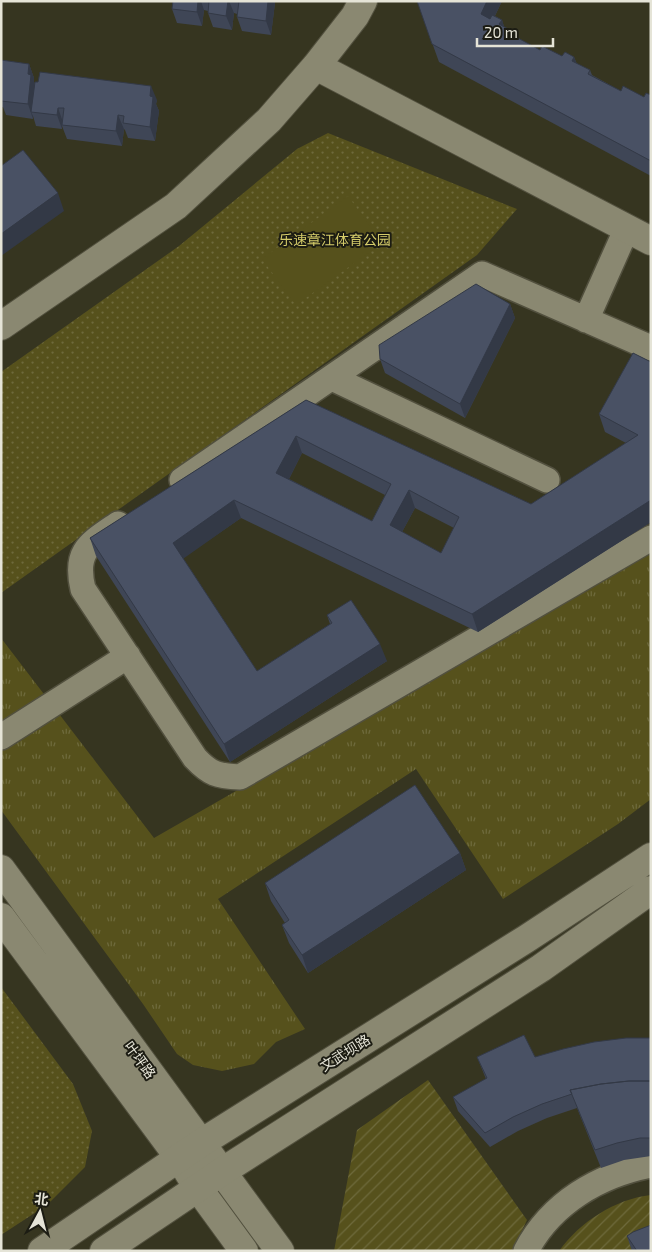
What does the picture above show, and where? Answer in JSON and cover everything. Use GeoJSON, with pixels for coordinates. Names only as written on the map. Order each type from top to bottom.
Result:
{"type":"FeatureCollection","features":[{"type":"Feature","properties":{"kind":"street"},"geometry":{"type":"LineString","coordinates":[[1,326],[176,206],[270,120],[316,66],[363,1]]}},
{"type":"Feature","properties":{"kind":"street"},"geometry":{"type":"LineString","coordinates":[[316,66],[651,241]]}},
{"type":"Feature","properties":{"kind":"street"},"geometry":{"type":"LineString","coordinates":[[586,320],[627,228]]}},
{"type":"Feature","properties":{"kind":"street"},"geometry":{"type":"LineString","coordinates":[[161,494],[482,274],[651,348]]}},
{"type":"Feature","properties":{"kind":"street"},"geometry":{"type":"LineString","coordinates":[[332,378],[547,480]]}},
{"type":"Feature","properties":{"kind":"street"},"geometry":{"type":"LineString","coordinates":[[137,511],[96,539],[82,555],[80,574],[83,589],[200,764],[220,776],[240,777],[651,538]]}},
{"type":"Feature","properties":{"kind":"street"},"geometry":{"type":"LineString","coordinates":[[1,737],[128,656]]}},
{"type":"Feature","properties":{"kind":"street","name":"文武坝路"},"geometry":{"type":"LineString","coordinates":[[42,1251],[191,1151],[651,858]]}},
{"type":"Feature","properties":{"kind":"street","name":"叶坪路"},"geometry":{"type":"LineString","coordinates":[[1,869],[191,1151],[198,1188],[244,1251]]}},
{"type":"Feature","properties":{"kind":"street"},"geometry":{"type":"LineString","coordinates":[[104,1251],[223,1171],[542,968],[651,890]]}},
{"type":"Feature","properties":{"kind":"street","name":"叶坪路"},"geometry":{"type":"LineString","coordinates":[[1,917],[191,1151],[223,1171],[280,1251]]}},
{"type":"Feature","properties":{"kind":"street"},"geometry":{"type":"LineString","coordinates":[[526,1251],[546,1222],[564,1204],[585,1189],[607,1177],[651,1165]]}},
{"type":"Feature","properties":{"kind":"green space","name":"乐速章江体育公园"},"geometry":{"type":"Polygon","coordinates":[[[328,133],[517,209],[477,255],[1,593],[1,372],[179,246],[297,149],[328,133]]]}},
{"type":"Feature","properties":{"kind":"green space"},"geometry":{"type":"Polygon","coordinates":[[[348,196],[382,243],[296,305],[262,259],[348,196]]]}},
{"type":"Feature","properties":{"kind":"green space"},"geometry":{"type":"Polygon","coordinates":[[[651,553],[651,799],[618,824],[503,899],[416,769],[218,899],[305,1029],[276,1042],[254,1064],[222,1071],[193,1065],[177,1054],[143,1004],[1,810],[1,638],[154,838],[651,553]]]}},
{"type":"Feature","properties":{"kind":"green space"},"geometry":{"type":"Polygon","coordinates":[[[1,987],[73,1084],[92,1131],[85,1167],[47,1205],[1,1235],[1,987]]]}},
{"type":"Feature","properties":{"kind":"green space"},"geometry":{"type":"Polygon","coordinates":[[[428,1080],[527,1220],[512,1251],[334,1251],[357,1130],[428,1080]]]}},
{"type":"Feature","properties":{"kind":"green space"},"geometry":{"type":"Polygon","coordinates":[[[651,1195],[651,1251],[559,1251],[577,1231],[599,1214],[624,1201],[651,1195]]]}},
{"type":"Feature","properties":{"kind":"building"},"geometry":{"type":"Polygon","coordinates":[[[173,1],[198,1],[197,12],[172,9],[173,1]]]}},
{"type":"Feature","properties":{"kind":"building"},"geometry":{"type":"Polygon","coordinates":[[[209,1],[228,1],[226,16],[208,13],[209,1]]]}},
{"type":"Feature","properties":{"kind":"building"},"geometry":{"type":"Polygon","coordinates":[[[239,1],[268,1],[266,21],[237,17],[239,1]]]}},
{"type":"Feature","properties":{"kind":"building"},"geometry":{"type":"Polygon","coordinates":[[[417,1],[487,1],[481,14],[490,19],[492,15],[502,20],[499,24],[517,34],[516,37],[540,50],[542,46],[562,56],[565,52],[574,57],[572,61],[590,70],[588,74],[621,91],[623,86],[644,97],[646,93],[651,95],[651,161],[432,44],[417,1]]]}},
{"type":"Feature","properties":{"kind":"building"},"geometry":{"type":"Polygon","coordinates":[[[1,60],[29,64],[28,74],[31,75],[28,104],[1,101],[1,60]]]}},
{"type":"Feature","properties":{"kind":"building"},"geometry":{"type":"Polygon","coordinates":[[[40,72],[151,86],[150,96],[153,97],[150,127],[123,123],[124,116],[118,115],[116,131],[62,125],[64,108],[58,108],[57,115],[31,112],[35,82],[38,82],[40,72]]]}},
{"type":"Feature","properties":{"kind":"building"},"geometry":{"type":"Polygon","coordinates":[[[23,150],[58,193],[1,234],[1,166],[23,150]]]}},
{"type":"Feature","properties":{"kind":"building"},"geometry":{"type":"Polygon","coordinates":[[[476,284],[510,304],[460,404],[380,359],[379,345],[476,284]]]}},
{"type":"Feature","properties":{"kind":"building"},"geometry":{"type":"Polygon","coordinates":[[[633,353],[651,362],[651,500],[472,614],[234,500],[173,543],[257,671],[332,623],[327,615],[351,600],[380,644],[224,744],[90,538],[306,400],[531,504],[638,435],[599,414],[633,353]],[[296,436],[276,473],[372,521],[391,484],[296,436]],[[409,490],[390,525],[441,553],[459,517],[409,490]]]}},
{"type":"Feature","properties":{"kind":"building"},"geometry":{"type":"Polygon","coordinates":[[[415,785],[460,853],[302,955],[282,925],[289,920],[265,883],[415,785]]]}},
{"type":"Feature","properties":{"kind":"building"},"geometry":{"type":"Polygon","coordinates":[[[524,1035],[535,1057],[594,1042],[626,1038],[651,1038],[651,1081],[601,1084],[570,1090],[572,1094],[542,1104],[513,1117],[485,1133],[453,1097],[487,1078],[477,1057],[524,1035]]]}},
{"type":"Feature","properties":{"kind":"building"},"geometry":{"type":"Polygon","coordinates":[[[629,1081],[651,1081],[651,1138],[640,1138],[595,1150],[570,1090],[629,1081]]]}},
{"type":"Feature","properties":{"kind":"building"},"geometry":{"type":"Polygon","coordinates":[[[651,1225],[651,1251],[637,1251],[627,1236],[651,1225]]]}}]}
